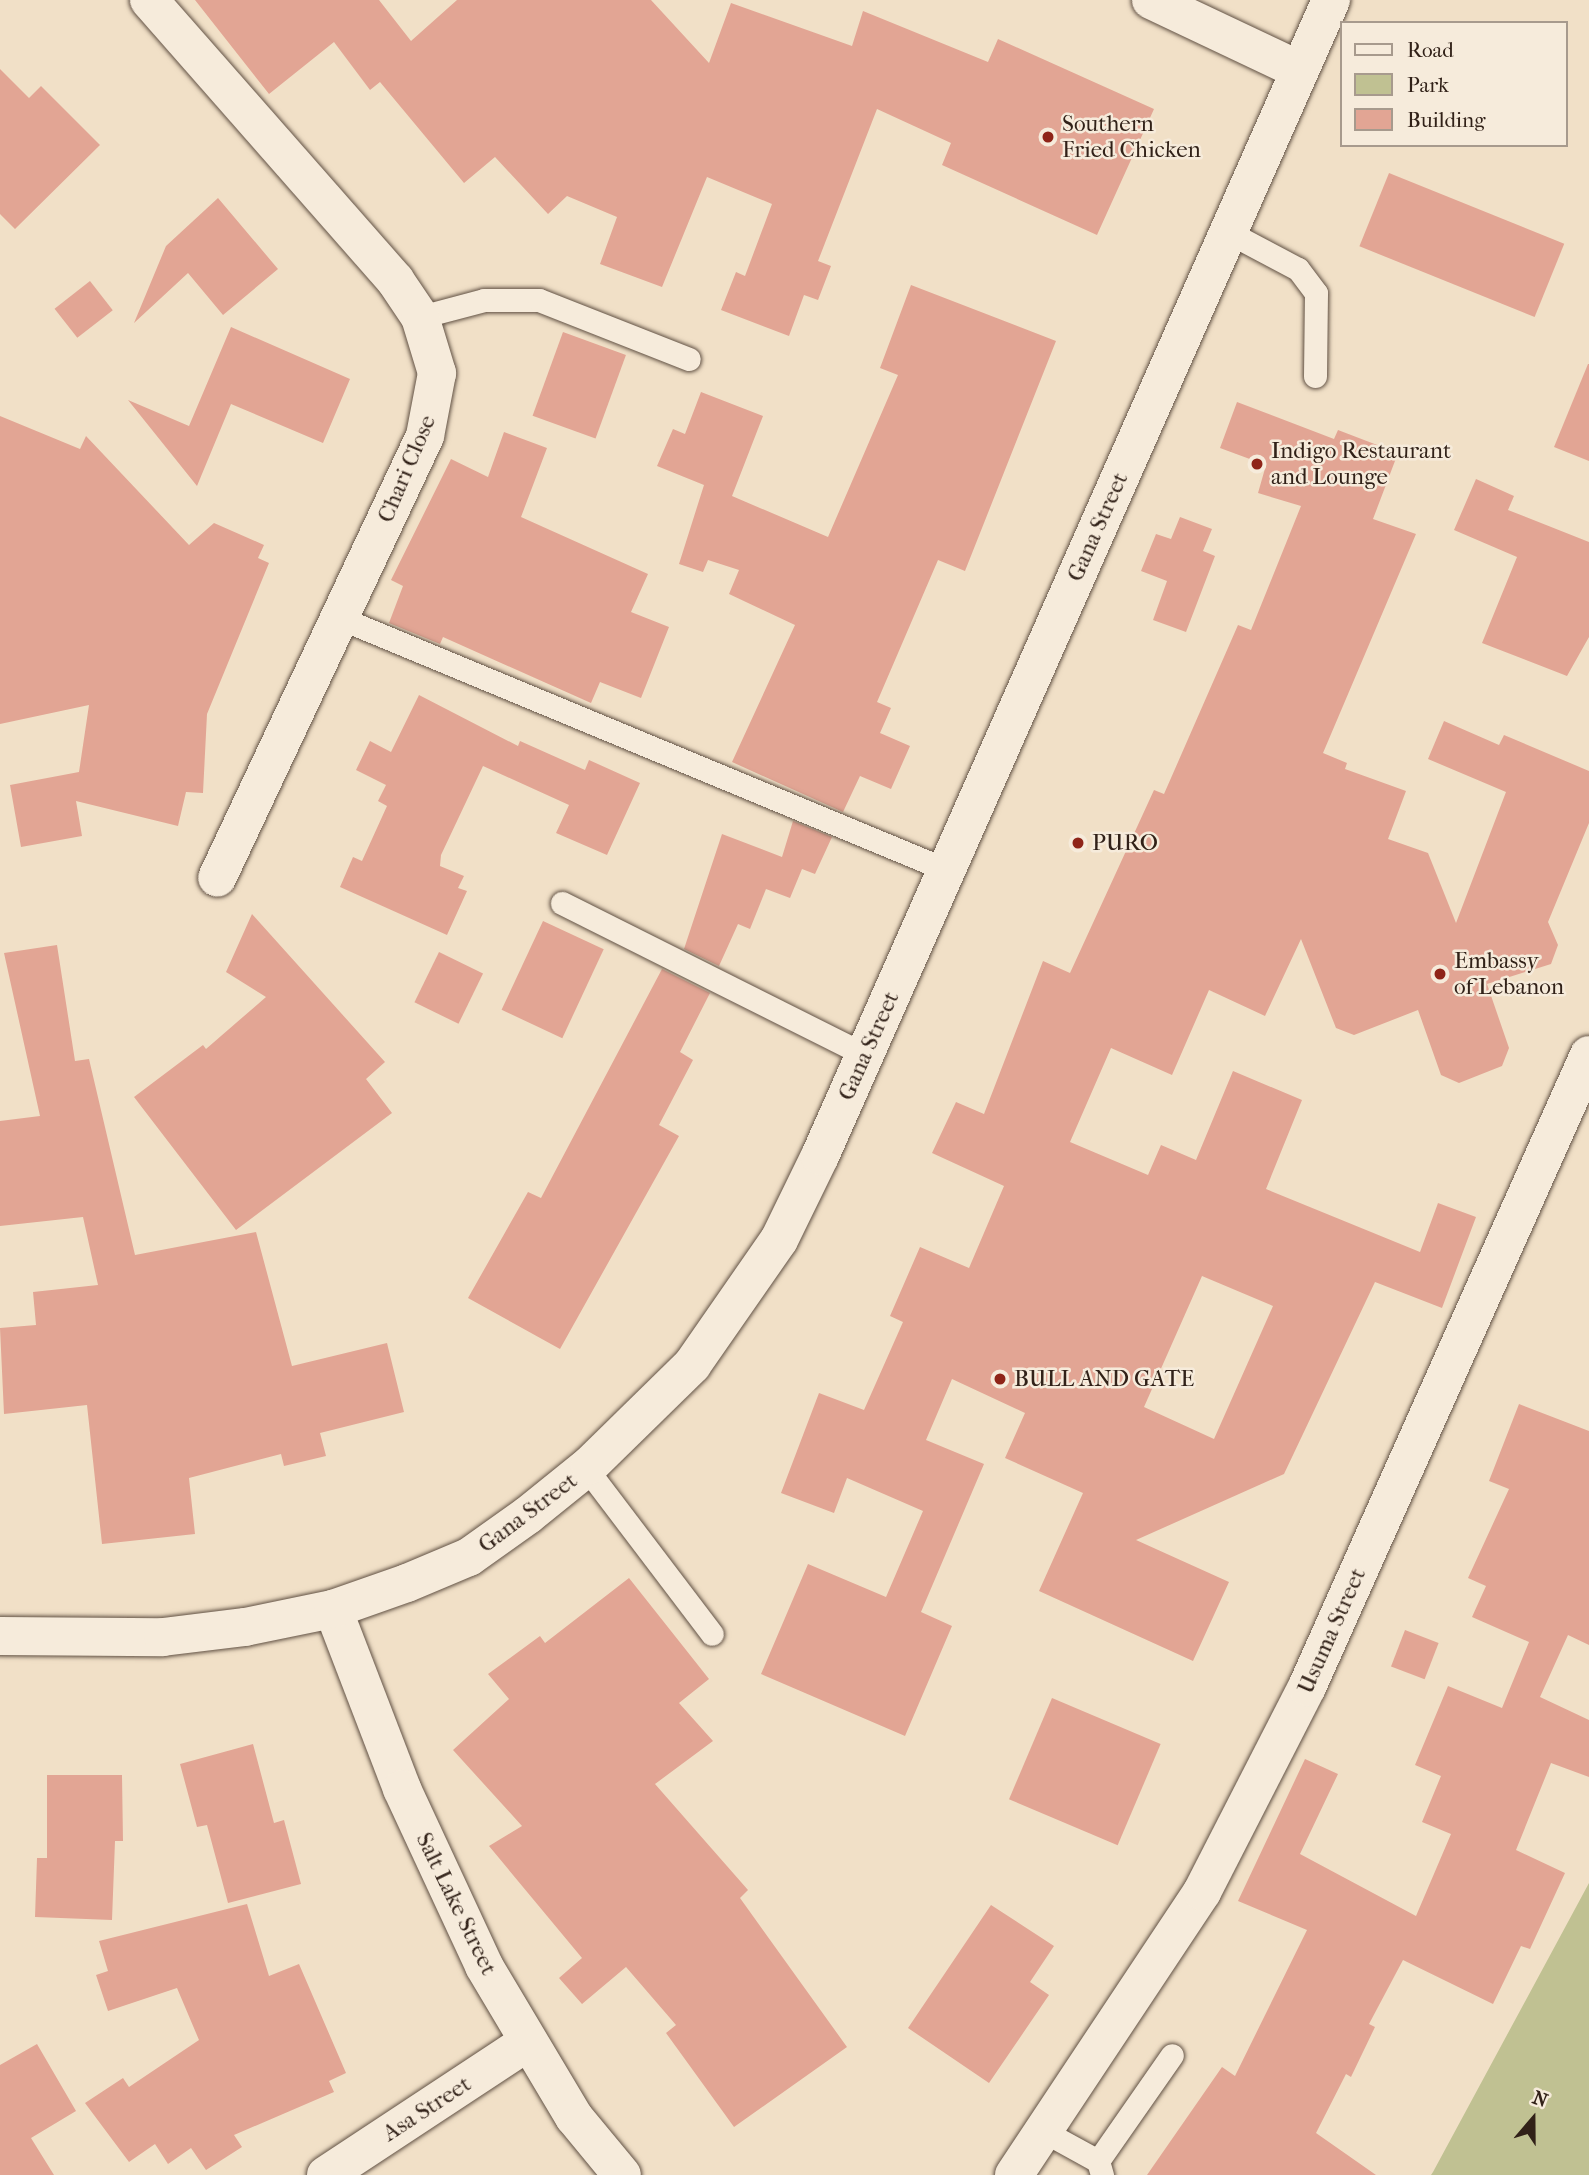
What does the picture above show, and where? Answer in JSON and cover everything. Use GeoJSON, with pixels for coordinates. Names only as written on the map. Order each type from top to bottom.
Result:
{"type":"FeatureCollection","features":[{"type":"Feature","properties":{"kind":"street","name":"Chari Close"},"geometry":{"type":"LineString","coordinates":[[149,0],[395,280],[420,317],[437,373],[434,406],[340,618],[217,878]]}},
{"type":"Feature","properties":{"kind":"street"},"geometry":{"type":"LineString","coordinates":[[1151,0],[1299,71]]}},
{"type":"Feature","properties":{"kind":"street","name":"Gana Street"},"geometry":{"type":"LineString","coordinates":[[0,1636],[163,1637],[333,1609],[469,1557],[586,1468],[692,1365],[737,1306],[779,1240],[865,1055],[1331,0]]}},
{"type":"Feature","properties":{"kind":"street","name":"Usuma Street"},"geometry":{"type":"LineString","coordinates":[[1014,2175],[1202,1892],[1307,1687],[1589,1055]]}},
{"type":"Feature","properties":{"kind":"street","name":"Salt Lake Street"},"geometry":{"type":"LineString","coordinates":[[333,1609],[449,1895],[528,2042],[574,2117],[622,2175]]}},
{"type":"Feature","properties":{"kind":"street","name":"Asa Street"},"geometry":{"type":"LineString","coordinates":[[326,2175],[528,2042]]}},
{"type":"Feature","properties":{"kind":"lane"},"geometry":{"type":"LineString","coordinates":[[1228,232],[1297,269],[1316,293],[1315,376]]}},
{"type":"Feature","properties":{"kind":"lane"},"geometry":{"type":"LineString","coordinates":[[420,317],[484,300],[539,300],[689,359]]}},
{"type":"Feature","properties":{"kind":"lane"},"geometry":{"type":"LineString","coordinates":[[340,618],[947,870]]}},
{"type":"Feature","properties":{"kind":"lane"},"geometry":{"type":"LineString","coordinates":[[562,903],[865,1055]]}},
{"type":"Feature","properties":{"kind":"lane"},"geometry":{"type":"LineString","coordinates":[[586,1468],[712,1634]]}},
{"type":"Feature","properties":{"kind":"lane"},"geometry":{"type":"LineString","coordinates":[[1045,2132],[1100,2168],[1172,2055]]}},
{"type":"Feature","properties":{"kind":"green space"},"geometry":{"type":"Polygon","coordinates":[[[1589,1883],[1589,2175],[1431,2175],[1433,2172],[1589,1883]]]}},
{"type":"Feature","properties":{"kind":"building"},"geometry":{"type":"Polygon","coordinates":[[[195,0],[379,0],[411,41],[457,0],[651,0],[709,63],[731,3],[852,46],[863,11],[988,62],[998,39],[1154,109],[1097,235],[942,165],[951,143],[877,109],[818,261],[831,266],[818,300],[804,295],[789,336],[721,310],[736,272],[745,276],[772,204],[707,177],[662,287],[600,264],[617,217],[567,196],[548,214],[495,157],[464,183],[380,82],[370,90],[334,42],[269,94],[195,0]]]}},
{"type":"Feature","properties":{"kind":"building"},"geometry":{"type":"Polygon","coordinates":[[[0,69],[29,98],[41,86],[100,145],[15,229],[0,214],[0,69]]]}},
{"type":"Feature","properties":{"kind":"building"},"geometry":{"type":"Polygon","coordinates":[[[1389,173],[1564,244],[1535,317],[1359,246],[1389,173]]]}},
{"type":"Feature","properties":{"kind":"building"},"geometry":{"type":"Polygon","coordinates":[[[218,198],[278,269],[223,315],[188,273],[134,323],[166,246],[218,198]]]}},
{"type":"Feature","properties":{"kind":"building"},"geometry":{"type":"Polygon","coordinates":[[[90,281],[113,310],[77,338],[55,309],[90,281]]]}},
{"type":"Feature","properties":{"kind":"building"},"geometry":{"type":"Polygon","coordinates":[[[911,285],[1056,341],[965,571],[938,560],[877,702],[891,708],[880,733],[910,746],[891,789],[860,776],[843,812],[732,762],[795,625],[729,594],[739,570],[708,560],[703,572],[679,564],[704,485],[657,466],[673,429],[685,434],[701,392],[763,416],[732,496],[828,537],[898,375],[880,368],[911,285]]]}},
{"type":"Feature","properties":{"kind":"building"},"geometry":{"type":"Polygon","coordinates":[[[231,327],[350,379],[323,443],[231,404],[197,486],[128,400],[189,426],[231,327]]]}},
{"type":"Feature","properties":{"kind":"building"},"geometry":{"type":"Polygon","coordinates":[[[563,332],[626,355],[596,439],[533,416],[563,332]]]}},
{"type":"Feature","properties":{"kind":"building"},"geometry":{"type":"Polygon","coordinates":[[[1589,364],[1589,461],[1554,447],[1589,364]]]}},
{"type":"Feature","properties":{"kind":"building"},"geometry":{"type":"Polygon","coordinates":[[[1237,402],[1334,439],[1338,430],[1398,453],[1373,519],[1416,534],[1323,753],[1347,763],[1345,769],[1406,791],[1388,839],[1428,853],[1456,923],[1506,792],[1428,759],[1444,721],[1499,745],[1504,735],[1589,771],[1589,823],[1548,922],[1558,945],[1551,964],[1487,984],[1509,1048],[1502,1066],[1459,1083],[1441,1075],[1418,1010],[1354,1035],[1336,1028],[1301,939],[1265,1016],[1209,990],[1172,1075],[1111,1048],[1070,1142],[1148,1175],[1161,1145],[1196,1160],[1233,1071],[1302,1100],[1266,1189],[1420,1252],[1438,1203],[1476,1217],[1442,1308],[1375,1282],[1284,1474],[1136,1540],[1229,1582],[1193,1661],[1039,1591],[1083,1493],[1005,1458],[1025,1413],[952,1379],[926,1440],[984,1464],[921,1612],[952,1626],[905,1736],[761,1674],[808,1564],[886,1597],[923,1511],[847,1478],[834,1513],[781,1493],[819,1393],[864,1410],[903,1322],[890,1316],[920,1247],[969,1268],[1004,1186],[932,1153],[956,1102],[984,1114],[1043,961],[1070,973],[1154,790],[1164,794],[1238,625],[1251,630],[1301,506],[1258,493],[1266,465],[1220,448],[1237,402]],[[1202,1276],[1144,1407],[1214,1439],[1273,1306],[1202,1276]]]}},
{"type":"Feature","properties":{"kind":"building"},"geometry":{"type":"Polygon","coordinates":[[[0,416],[80,449],[86,436],[189,545],[214,523],[264,545],[258,558],[269,563],[207,714],[203,793],[186,792],[178,826],[76,801],[82,836],[21,847],[10,785],[79,772],[89,705],[0,724],[0,416]]]}},
{"type":"Feature","properties":{"kind":"building"},"geometry":{"type":"Polygon","coordinates":[[[504,432],[547,448],[521,517],[648,574],[631,612],[669,627],[641,698],[600,682],[591,703],[443,637],[440,644],[389,623],[403,586],[391,580],[451,459],[488,477],[504,432]]]}},
{"type":"Feature","properties":{"kind":"building"},"geometry":{"type":"Polygon","coordinates":[[[1476,479],[1514,496],[1508,510],[1589,542],[1589,637],[1567,676],[1482,643],[1517,557],[1454,530],[1476,479]]]}},
{"type":"Feature","properties":{"kind":"building"},"geometry":{"type":"Polygon","coordinates":[[[1180,517],[1212,529],[1203,551],[1215,556],[1186,632],[1153,620],[1167,581],[1141,571],[1156,534],[1171,539],[1180,517]]]}},
{"type":"Feature","properties":{"kind":"building"},"geometry":{"type":"Polygon","coordinates":[[[419,695],[518,746],[520,741],[585,770],[589,760],[640,783],[607,855],[556,833],[569,805],[483,766],[441,855],[440,866],[464,876],[458,888],[467,891],[447,935],[340,887],[353,857],[362,861],[387,806],[378,801],[386,785],[356,770],[370,741],[391,752],[419,695]]]}},
{"type":"Feature","properties":{"kind":"building"},"geometry":{"type":"Polygon","coordinates":[[[793,821],[832,837],[815,874],[802,869],[790,898],[766,889],[750,929],[738,924],[719,966],[684,949],[722,834],[782,857],[793,821]]]}},
{"type":"Feature","properties":{"kind":"building"},"geometry":{"type":"Polygon","coordinates":[[[252,914],[385,1062],[366,1079],[392,1113],[236,1230],[134,1097],[203,1045],[206,1049],[266,997],[226,972],[252,914]]]}},
{"type":"Feature","properties":{"kind":"building"},"geometry":{"type":"Polygon","coordinates":[[[543,921],[604,949],[562,1038],[502,1010],[543,921]]]}},
{"type":"Feature","properties":{"kind":"building"},"geometry":{"type":"Polygon","coordinates":[[[57,945],[75,1061],[89,1059],[135,1255],[256,1232],[292,1366],[387,1343],[404,1412],[320,1433],[326,1456],[284,1466],[281,1454],[189,1478],[195,1534],[102,1544],[87,1405],[4,1414],[0,1328],[36,1325],[33,1292],[98,1285],[83,1217],[0,1226],[0,1121],[40,1116],[4,953],[57,945]]]}},
{"type":"Feature","properties":{"kind":"building"},"geometry":{"type":"Polygon","coordinates":[[[439,952],[483,973],[458,1024],[414,1002],[439,952]]]}},
{"type":"Feature","properties":{"kind":"building"},"geometry":{"type":"Polygon","coordinates":[[[662,969],[710,993],[680,1052],[693,1060],[659,1125],[679,1136],[560,1349],[468,1298],[528,1192],[541,1198],[662,969]]]}},
{"type":"Feature","properties":{"kind":"building"},"geometry":{"type":"Polygon","coordinates":[[[1519,1404],[1589,1431],[1589,1645],[1568,1635],[1540,1697],[1589,1720],[1589,1777],[1551,1763],[1516,1850],[1565,1873],[1530,1949],[1521,1946],[1493,2004],[1403,1960],[1369,2024],[1375,2027],[1351,2077],[1346,2074],[1316,2133],[1376,2175],[1147,2175],[1222,2067],[1235,2076],[1307,1930],[1238,1901],[1305,1759],[1338,1774],[1300,1854],[1416,1916],[1451,1834],[1422,1822],[1441,1776],[1415,1765],[1448,1686],[1502,1708],[1529,1642],[1472,1617],[1486,1586],[1468,1578],[1509,1489],[1489,1481],[1519,1404]]]}},
{"type":"Feature","properties":{"kind":"building"},"geometry":{"type":"Polygon","coordinates":[[[629,1578],[709,1679],[679,1703],[713,1741],[655,1784],[748,1890],[740,1898],[847,2047],[734,2127],[666,2033],[676,2025],[626,1967],[582,2004],[559,1978],[582,1958],[489,1846],[522,1826],[453,1750],[509,1699],[488,1674],[540,1636],[545,1643],[629,1578]]]}},
{"type":"Feature","properties":{"kind":"building"},"geometry":{"type":"Polygon","coordinates":[[[1405,1630],[1439,1643],[1425,1679],[1391,1666],[1405,1630]]]}},
{"type":"Feature","properties":{"kind":"building"},"geometry":{"type":"Polygon","coordinates":[[[1052,1698],[1161,1744],[1118,1845],[1009,1799],[1052,1698]]]}},
{"type":"Feature","properties":{"kind":"building"},"geometry":{"type":"Polygon","coordinates":[[[253,1744],[274,1823],[284,1820],[301,1884],[228,1903],[207,1825],[197,1827],[180,1764],[253,1744]]]}},
{"type":"Feature","properties":{"kind":"building"},"geometry":{"type":"Polygon","coordinates":[[[47,1775],[122,1775],[123,1841],[115,1841],[112,1920],[35,1917],[37,1858],[47,1858],[47,1775]]]}},
{"type":"Feature","properties":{"kind":"building"},"geometry":{"type":"Polygon","coordinates":[[[247,1904],[269,1976],[299,1964],[346,2073],[329,2081],[334,2092],[234,2135],[242,2147],[206,2170],[191,2148],[168,2164],[155,2144],[129,2162],[85,2103],[123,2078],[129,2087],[199,2040],[177,1988],[108,2011],[96,1975],[108,1971],[99,1941],[247,1904]]]}},
{"type":"Feature","properties":{"kind":"building"},"geometry":{"type":"Polygon","coordinates":[[[991,1905],[1054,1946],[1030,1982],[1049,1995],[989,2083],[908,2028],[991,1905]]]}},
{"type":"Feature","properties":{"kind":"building"},"geometry":{"type":"Polygon","coordinates":[[[37,2044],[76,2111],[31,2138],[54,2175],[0,2175],[0,2065],[37,2044]]]}},
{"type":"Feature","properties":{"kind":"place","name":"Southern Fried Chicken"},"geometry":{"type":"Point","coordinates":[1048,137]}},
{"type":"Feature","properties":{"kind":"place","name":"Indigo Restaurant and Lounge"},"geometry":{"type":"Point","coordinates":[1257,464]}},
{"type":"Feature","properties":{"kind":"place","name":"PURO"},"geometry":{"type":"Point","coordinates":[1078,843]}},
{"type":"Feature","properties":{"kind":"place","name":"Embassy of Lebanon"},"geometry":{"type":"Point","coordinates":[1440,974]}},
{"type":"Feature","properties":{"kind":"place","name":"BULL AND GATE"},"geometry":{"type":"Point","coordinates":[1000,1379]}}]}
